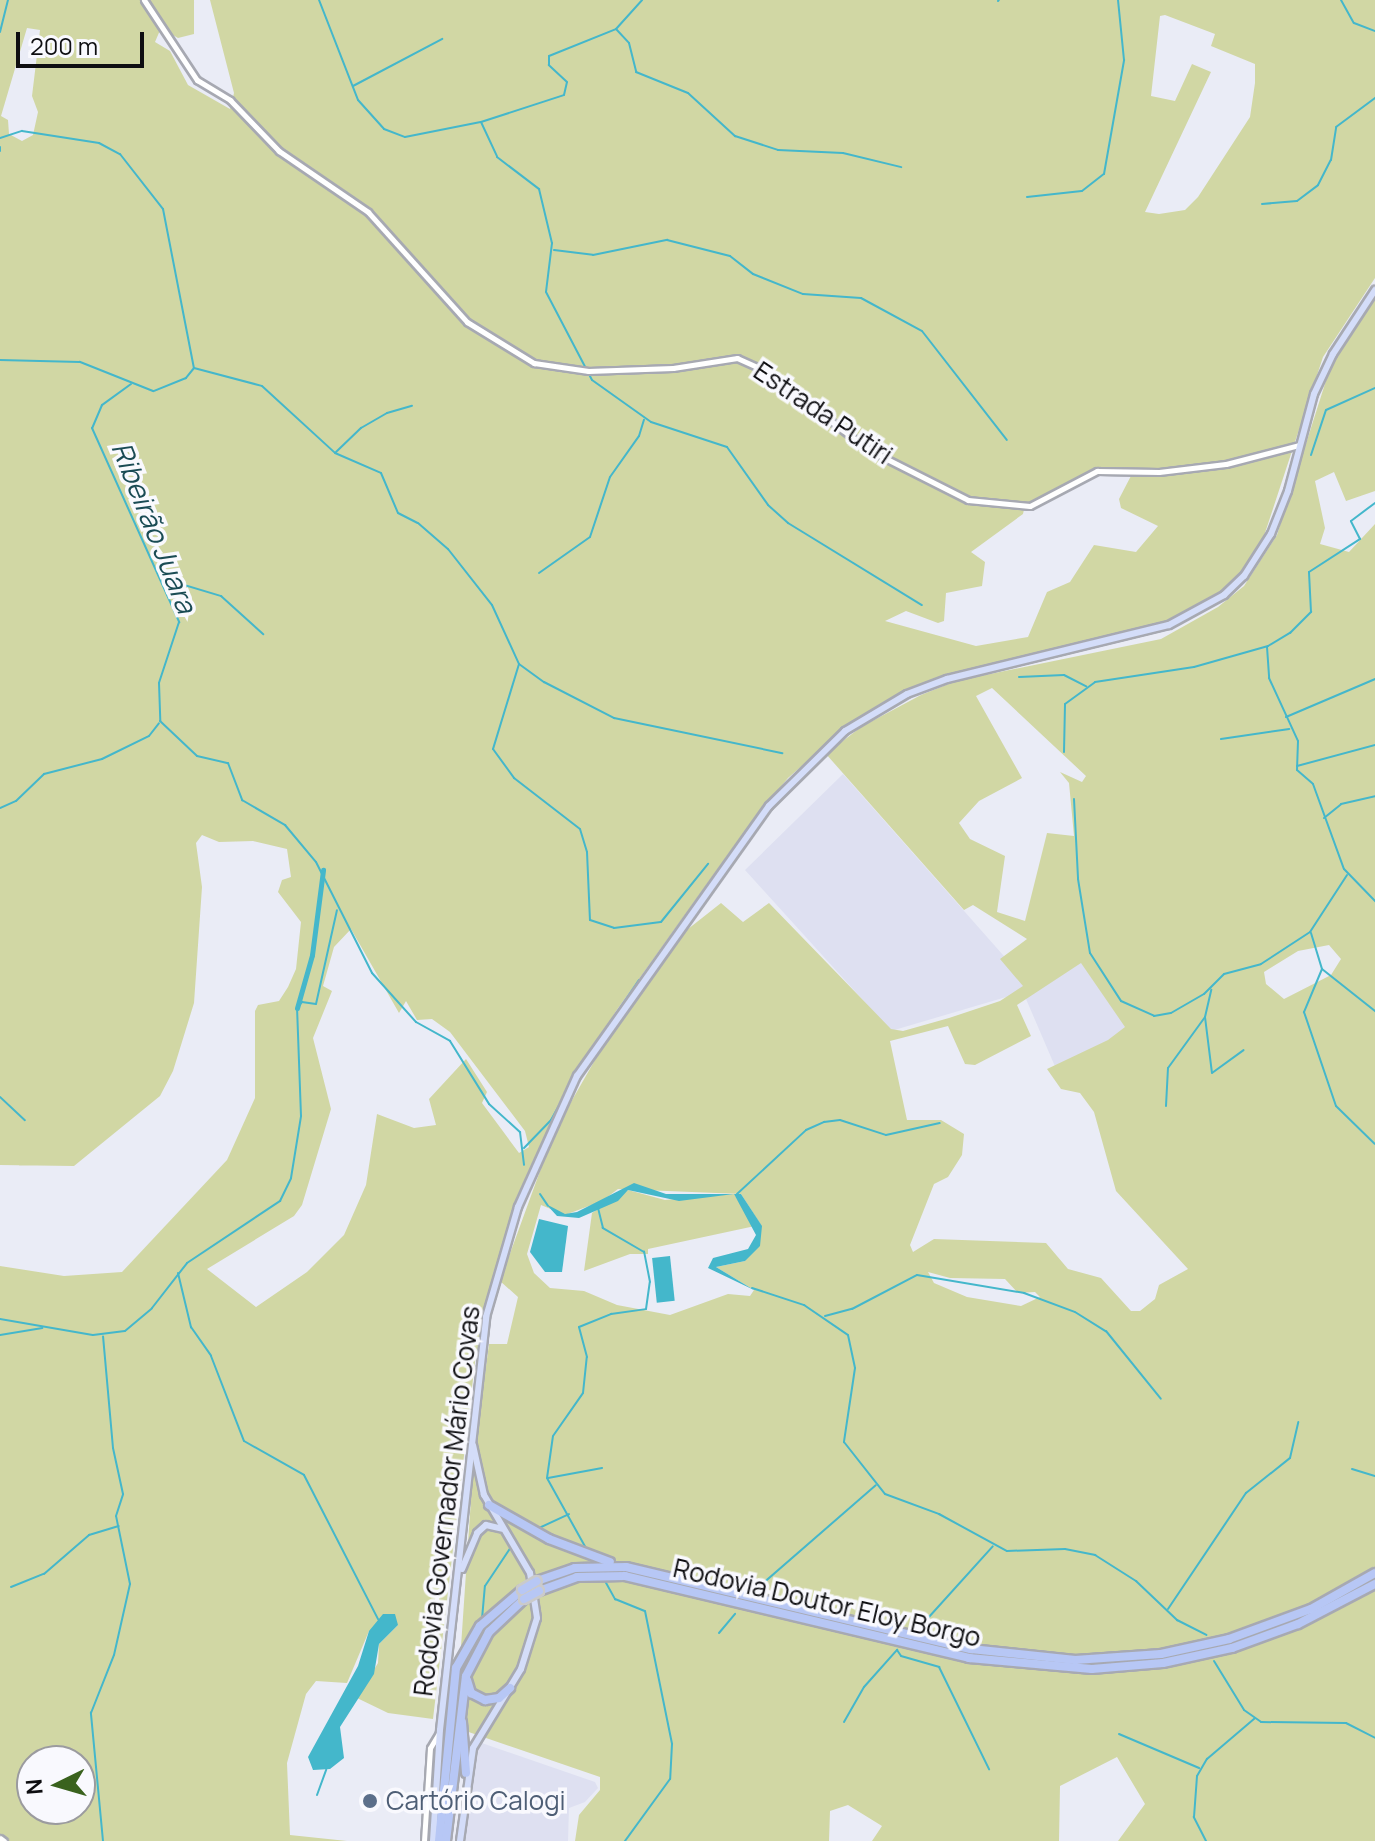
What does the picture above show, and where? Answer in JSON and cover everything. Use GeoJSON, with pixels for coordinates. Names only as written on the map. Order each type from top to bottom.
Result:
{"type":"FeatureCollection","features":[{"type":"Feature","properties":{"kind":"highway"},"geometry":{"type":"LineString","coordinates":[[489,1505],[549,1539],[626,1567]]}},
{"type":"Feature","properties":{"kind":"highway","name":"Rodovia Doutor Eloy Borgo"},"geometry":{"type":"LineString","coordinates":[[451,1688],[458,1662],[474,1635],[523,1594],[575,1568],[626,1567],[971,1649],[1075,1660],[1144,1656],[1229,1639],[1311,1609],[1375,1573]]}},
{"type":"Feature","properties":{"kind":"highway","name":"Rodovia Doutor Eloy Borgo"},"geometry":{"type":"LineString","coordinates":[[538,1586],[577,1577],[625,1576],[969,1658],[1092,1669],[1154,1664],[1232,1648],[1298,1624],[1375,1584]]}},
{"type":"Feature","properties":{"kind":"highway","name":"Rodovia Doutor Eloy Borgo"},"geometry":{"type":"LineString","coordinates":[[446,1841],[460,1705],[466,1676],[489,1632],[523,1594]]}},
{"type":"Feature","properties":{"kind":"highway"},"geometry":{"type":"LineString","coordinates":[[466,1676],[468,1690],[481,1699],[499,1698],[510,1688]]}},
{"type":"Feature","properties":{"kind":"highway","name":"Rodovia Governador Mário Covas"},"geometry":{"type":"LineString","coordinates":[[436,1841],[451,1688]]}},
{"type":"Feature","properties":{"kind":"highway"},"geometry":{"type":"LineString","coordinates":[[460,1705],[466,1773]]}},
{"type":"Feature","properties":{"kind":"main road","name":"Rodovia Governador Mário Covas"},"geometry":{"type":"LineString","coordinates":[[436,1841],[435,1791],[440,1730],[472,1429],[498,1266],[557,1114],[615,1016],[769,806],[845,731],[907,694],[978,670],[1149,633],[1224,595],[1271,534],[1299,445],[1333,354],[1375,290]]}},
{"type":"Feature","properties":{"kind":"main road"},"geometry":{"type":"LineString","coordinates":[[460,1841],[466,1773],[477,1738],[510,1688],[533,1641],[538,1610],[530,1573],[489,1505],[477,1472],[472,1429]]}},
{"type":"Feature","properties":{"kind":"main road"},"geometry":{"type":"LineString","coordinates":[[458,1580],[477,1533],[486,1525],[506,1531]]}},
{"type":"Feature","properties":{"kind":"street","name":"Estrada Putiri"},"geometry":{"type":"LineString","coordinates":[[144,0],[197,80],[230,100],[279,151],[368,212],[467,322],[534,363],[588,371],[673,368],[737,358],[764,370],[869,450],[968,500],[1030,506],[1097,471],[1159,472],[1226,464],[1299,445]]}},
{"type":"Feature","properties":{"kind":"street"},"geometry":{"type":"LineString","coordinates":[[424,1841],[430,1748],[440,1730]]}},
{"type":"Feature","properties":{"kind":"street"},"geometry":{"type":"LineString","coordinates":[[427,1789],[435,1791]]}},
{"type":"Feature","properties":{"kind":"shaded area"},"geometry":{"type":"Polygon","coordinates":[[[843,774],[1033,989],[1088,956],[1138,1047],[1063,1085],[1023,992],[891,1031],[745,870],[843,774]]]}},
{"type":"Feature","properties":{"kind":"shaded area"},"geometry":{"type":"Polygon","coordinates":[[[473,1740],[595,1782],[598,1788],[585,1802],[569,1808],[568,1841],[465,1841],[473,1740]]]}},
{"type":"Feature","properties":{"kind":"green space"},"geometry":{"type":"Polygon","coordinates":[[[0,0],[194,0],[194,34],[178,38],[161,28],[155,42],[170,51],[188,85],[230,109],[234,93],[210,0],[1375,0],[1375,278],[1323,357],[1263,539],[1232,585],[1175,623],[968,670],[922,685],[851,723],[788,778],[745,831],[616,1011],[550,1123],[494,1271],[475,1362],[433,1719],[388,1713],[357,1698],[378,1663],[379,1644],[398,1625],[369,1631],[347,1683],[316,1681],[306,1694],[287,1763],[290,1835],[347,1841],[0,1841],[0,1266],[64,1276],[122,1272],[227,1160],[255,1098],[255,1011],[258,1005],[279,1001],[296,969],[301,922],[278,892],[282,880],[291,877],[287,849],[253,841],[219,842],[202,835],[196,843],[202,887],[194,1003],[173,1071],[160,1096],[74,1166],[0,1165],[0,0]],[[1165,15],[1160,16],[1151,96],[1175,101],[1192,64],[1211,72],[1145,212],[1159,214],[1185,210],[1198,197],[1250,117],[1255,83],[1255,64],[1211,46],[1215,34],[1165,15]],[[27,28],[1,116],[8,120],[9,134],[22,141],[33,135],[38,112],[32,96],[40,30],[27,28]],[[1090,471],[1025,505],[1023,514],[971,552],[985,562],[982,586],[946,593],[944,621],[938,623],[906,611],[885,621],[976,646],[1028,637],[1047,592],[1070,582],[1094,545],[1136,552],[1158,526],[1121,508],[1119,499],[1133,472],[1090,471]],[[351,929],[334,947],[323,986],[332,991],[313,1038],[331,1109],[302,1205],[294,1216],[207,1269],[256,1307],[307,1272],[344,1235],[366,1185],[377,1114],[414,1128],[436,1125],[429,1099],[466,1059],[487,1092],[482,1103],[519,1153],[529,1147],[525,1131],[450,1032],[432,1019],[417,1020],[406,1001],[399,1013],[351,929]]]}},
{"type":"Feature","properties":{"kind":"green space"},"geometry":{"type":"Polygon","coordinates":[[[1375,293],[1375,491],[1346,501],[1334,472],[1315,481],[1325,528],[1320,544],[1349,552],[1375,524],[1375,1841],[1118,1841],[1145,1804],[1117,1757],[1060,1786],[1059,1841],[872,1841],[882,1826],[848,1805],[830,1811],[829,1841],[575,1841],[579,1815],[600,1790],[600,1777],[457,1728],[456,1720],[474,1455],[489,1344],[507,1344],[518,1297],[500,1281],[555,1130],[603,1046],[683,933],[721,903],[743,922],[769,903],[891,1029],[903,1031],[949,1018],[1000,1001],[1023,986],[1000,959],[1027,939],[973,905],[964,910],[826,754],[861,727],[921,695],[956,681],[1161,639],[1218,607],[1244,586],[1277,535],[1330,368],[1375,293]],[[992,688],[976,696],[1022,778],[979,801],[959,823],[970,839],[1005,856],[997,912],[1025,921],[1047,833],[1074,836],[1069,783],[1060,772],[1082,782],[1086,776],[992,688]],[[1329,945],[1298,951],[1264,972],[1266,984],[1284,999],[1331,975],[1341,959],[1329,945]],[[1081,963],[1017,1005],[1031,1036],[975,1065],[965,1064],[948,1026],[890,1041],[907,1120],[941,1120],[964,1134],[962,1155],[948,1177],[934,1184],[910,1245],[913,1252],[934,1239],[1046,1243],[1068,1269],[1101,1278],[1131,1311],[1140,1311],[1155,1299],[1159,1285],[1188,1269],[1116,1191],[1094,1112],[1080,1093],[1061,1089],[1047,1069],[1108,1040],[1125,1027],[1081,963]],[[618,1189],[602,1201],[565,1215],[541,1205],[527,1254],[534,1273],[550,1288],[584,1291],[617,1305],[670,1315],[728,1294],[750,1296],[754,1290],[716,1267],[745,1261],[761,1225],[741,1194],[618,1189]],[[928,1272],[934,1283],[967,1297],[1021,1306],[1040,1297],[1035,1292],[1018,1293],[1005,1279],[950,1278],[928,1272]]]}},
{"type":"Feature","properties":{"kind":"green space"},"geometry":{"type":"Polygon","coordinates":[[[628,1190],[665,1200],[734,1194],[755,1226],[648,1249],[648,1254],[630,1254],[584,1271],[592,1213],[628,1190]]]}},
{"type":"Feature","properties":{"kind":"water"},"geometry":{"type":"Polygon","coordinates":[[[634,1183],[666,1194],[734,1194],[679,1201],[628,1190],[618,1201],[579,1218],[557,1216],[546,1204],[565,1214],[577,1212],[634,1183]]]}},
{"type":"Feature","properties":{"kind":"water"},"geometry":{"type":"Polygon","coordinates":[[[734,1194],[741,1194],[762,1226],[760,1246],[745,1261],[716,1267],[754,1290],[708,1268],[713,1258],[748,1249],[756,1235],[734,1194]]]}},
{"type":"Feature","properties":{"kind":"water"},"geometry":{"type":"Polygon","coordinates":[[[539,1219],[568,1226],[562,1272],[545,1272],[530,1252],[539,1219]]]}},
{"type":"Feature","properties":{"kind":"water"},"geometry":{"type":"Polygon","coordinates":[[[670,1256],[675,1301],[657,1303],[652,1258],[670,1256]]]}},
{"type":"Feature","properties":{"kind":"water"},"geometry":{"type":"Polygon","coordinates":[[[383,1614],[395,1614],[398,1625],[379,1644],[374,1674],[340,1727],[344,1758],[330,1769],[313,1770],[308,1757],[358,1666],[369,1631],[383,1614]]]}},
{"type":"Feature","properties":{"kind":"waterway","name":"Ribeirão Juara"},"geometry":{"type":"LineString","coordinates":[[0,32],[8,0]]}},
{"type":"Feature","properties":{"kind":"waterway"},"geometry":{"type":"LineString","coordinates":[[319,0],[358,100],[384,129],[405,137],[481,122],[564,95],[567,82],[549,65],[549,56],[616,29],[642,0]]}},
{"type":"Feature","properties":{"kind":"waterway"},"geometry":{"type":"LineString","coordinates":[[1027,197],[1082,191],[1104,174],[1124,60],[1118,0]]}},
{"type":"Feature","properties":{"kind":"waterway"},"geometry":{"type":"LineString","coordinates":[[1341,0],[1354,23],[1375,31]]}},
{"type":"Feature","properties":{"kind":"waterway"},"geometry":{"type":"LineString","coordinates":[[616,29],[629,43],[636,72],[688,93],[735,136],[778,150],[843,153],[901,167]]}},
{"type":"Feature","properties":{"kind":"waterway"},"geometry":{"type":"LineString","coordinates":[[353,86],[442,39]]}},
{"type":"Feature","properties":{"kind":"waterway"},"geometry":{"type":"LineString","coordinates":[[1262,204],[1297,201],[1318,185],[1331,160],[1336,127],[1375,98]]}},
{"type":"Feature","properties":{"kind":"waterway"},"geometry":{"type":"LineString","coordinates":[[481,122],[497,157],[539,189],[552,243],[546,292],[592,380],[651,422],[727,447],[768,505],[788,523],[922,605]]}},
{"type":"Feature","properties":{"kind":"waterway","name":"Ribeirão Juara"},"geometry":{"type":"LineString","coordinates":[[0,138],[22,131],[99,143],[120,154],[163,209],[194,368],[186,378],[153,391],[80,362],[0,360]]}},
{"type":"Feature","properties":{"kind":"waterway"},"geometry":{"type":"LineString","coordinates":[[554,250],[593,255],[667,240],[730,256],[753,274],[803,294],[861,298],[922,331],[1007,440]]}},
{"type":"Feature","properties":{"kind":"waterway"},"geometry":{"type":"LineString","coordinates":[[194,368],[262,386],[335,453],[381,473],[398,513],[418,523],[448,549],[492,605],[519,664],[544,682],[614,718],[782,753]]}},
{"type":"Feature","properties":{"kind":"waterway","name":"Ribeirão Juara"},"geometry":{"type":"LineString","coordinates":[[131,384],[102,405],[92,428],[179,622],[159,683],[160,721],[197,756],[228,763],[242,800],[285,825],[316,862],[372,973],[416,1022],[450,1041],[489,1104],[520,1132],[524,1165]]}},
{"type":"Feature","properties":{"kind":"waterway"},"geometry":{"type":"LineString","coordinates":[[1311,455],[1326,410],[1375,388]]}},
{"type":"Feature","properties":{"kind":"waterway"},"geometry":{"type":"LineString","coordinates":[[336,452],[361,428],[387,413],[412,406]]}},
{"type":"Feature","properties":{"kind":"waterway"},"geometry":{"type":"LineString","coordinates":[[539,573],[590,537],[610,477],[639,436],[644,420]]}},
{"type":"Feature","properties":{"kind":"waterway"},"geometry":{"type":"LineString","coordinates":[[1064,752],[1065,704],[1095,682],[1194,667],[1268,646],[1290,633],[1311,612],[1309,572],[1360,539],[1351,521],[1375,503]]}},
{"type":"Feature","properties":{"kind":"waterway"},"geometry":{"type":"LineString","coordinates":[[161,578],[221,596],[263,634]]}},
{"type":"Feature","properties":{"kind":"waterway"},"geometry":{"type":"LineString","coordinates":[[1267,647],[1269,678],[1298,741],[1297,770],[1313,784],[1344,869],[1375,901]]}},
{"type":"Feature","properties":{"kind":"waterway"},"geometry":{"type":"LineString","coordinates":[[519,664],[493,749],[514,778],[580,829],[587,852],[590,920],[614,928],[661,922],[708,864]]}},
{"type":"Feature","properties":{"kind":"waterway"},"geometry":{"type":"LineString","coordinates":[[1019,677],[1064,675],[1086,686]]}},
{"type":"Feature","properties":{"kind":"waterway"},"geometry":{"type":"LineString","coordinates":[[1286,717],[1375,679]]}},
{"type":"Feature","properties":{"kind":"waterway"},"geometry":{"type":"LineString","coordinates":[[0,808],[16,801],[44,774],[102,759],[149,736],[159,723]]}},
{"type":"Feature","properties":{"kind":"waterway"},"geometry":{"type":"LineString","coordinates":[[1221,739],[1289,729]]}},
{"type":"Feature","properties":{"kind":"waterway"},"geometry":{"type":"LineString","coordinates":[[1297,766],[1375,745]]}},
{"type":"Feature","properties":{"kind":"waterway"},"geometry":{"type":"LineString","coordinates":[[1324,818],[1341,804],[1375,796]]}},
{"type":"Feature","properties":{"kind":"waterway"},"geometry":{"type":"LineString","coordinates":[[1074,799],[1078,879],[1090,953],[1121,1001],[1154,1016],[1171,1013],[1204,994],[1224,974],[1261,964],[1310,932],[1347,875]]}},
{"type":"Feature","properties":{"kind":"waterway"},"geometry":{"type":"LineString","coordinates":[[297,1008],[312,955],[323,870]]}},
{"type":"Feature","properties":{"kind":"waterway"},"geometry":{"type":"LineString","coordinates":[[0,1319],[93,1335],[125,1331],[152,1308],[187,1263],[280,1201],[291,1178],[301,1116],[297,1008],[302,1002],[316,1004],[337,910]]}},
{"type":"Feature","properties":{"kind":"waterway"},"geometry":{"type":"LineString","coordinates":[[1311,933],[1322,969],[1375,1011]]}},
{"type":"Feature","properties":{"kind":"waterway"},"geometry":{"type":"LineString","coordinates":[[1322,969],[1304,1012],[1336,1106],[1375,1144]]}},
{"type":"Feature","properties":{"kind":"waterway"},"geometry":{"type":"LineString","coordinates":[[583,1063],[639,980]]}},
{"type":"Feature","properties":{"kind":"waterway"},"geometry":{"type":"LineString","coordinates":[[1166,1106],[1168,1068],[1205,1017],[1211,990]]}},
{"type":"Feature","properties":{"kind":"waterway"},"geometry":{"type":"LineString","coordinates":[[1205,1017],[1212,1073],[1244,1050]]}},
{"type":"Feature","properties":{"kind":"waterway"},"geometry":{"type":"LineString","coordinates":[[524,1148],[551,1120],[566,1093]]}},
{"type":"Feature","properties":{"kind":"waterway"},"geometry":{"type":"LineString","coordinates":[[0,1097],[25,1120]]}},
{"type":"Feature","properties":{"kind":"waterway"},"geometry":{"type":"LineString","coordinates":[[737,1194],[806,1130],[824,1122],[840,1120],[886,1135],[940,1123]]}},
{"type":"Feature","properties":{"kind":"waterway","name":"Ribeirão Juara"},"geometry":{"type":"LineString","coordinates":[[540,1194],[548,1206]]}},
{"type":"Feature","properties":{"kind":"waterway"},"geometry":{"type":"LineString","coordinates":[[587,1550],[547,1478],[553,1436],[583,1393],[587,1357],[579,1327],[611,1314],[646,1309],[650,1282],[644,1252],[603,1228],[598,1208]]}},
{"type":"Feature","properties":{"kind":"waterway"},"geometry":{"type":"LineString","coordinates":[[178,1273],[191,1327],[211,1356],[244,1441],[304,1475],[378,1619]]}},
{"type":"Feature","properties":{"kind":"waterway"},"geometry":{"type":"LineString","coordinates":[[825,1316],[852,1309],[917,1275],[1024,1293],[1075,1312],[1106,1331],[1161,1399]]}},
{"type":"Feature","properties":{"kind":"waterway","name":"Ribeirão Juara"},"geometry":{"type":"LineString","coordinates":[[752,1288],[804,1305],[848,1335],[855,1368],[844,1442],[885,1494],[939,1514],[1007,1551],[1065,1549],[1095,1555],[1136,1581],[1177,1620],[1206,1635]]}},
{"type":"Feature","properties":{"kind":"waterway"},"geometry":{"type":"LineString","coordinates":[[0,1335],[42,1328]]}},
{"type":"Feature","properties":{"kind":"waterway"},"geometry":{"type":"LineString","coordinates":[[103,1336],[113,1448],[123,1494],[116,1516],[130,1584],[114,1655],[91,1713],[103,1841]]}},
{"type":"Feature","properties":{"kind":"waterway"},"geometry":{"type":"LineString","coordinates":[[1168,1609],[1246,1493],[1290,1458],[1298,1422]]}},
{"type":"Feature","properties":{"kind":"waterway"},"geometry":{"type":"LineString","coordinates":[[548,1478],[602,1468]]}},
{"type":"Feature","properties":{"kind":"waterway"},"geometry":{"type":"LineString","coordinates":[[1352,1469],[1375,1476]]}},
{"type":"Feature","properties":{"kind":"waterway"},"geometry":{"type":"LineString","coordinates":[[761,1585],[876,1485]]}},
{"type":"Feature","properties":{"kind":"waterway"},"geometry":{"type":"LineString","coordinates":[[539,1528],[569,1514]]}},
{"type":"Feature","properties":{"kind":"waterway"},"geometry":{"type":"LineString","coordinates":[[11,1587],[44,1574],[89,1535],[119,1526]]}},
{"type":"Feature","properties":{"kind":"waterway"},"geometry":{"type":"LineString","coordinates":[[919,1628],[993,1546]]}},
{"type":"Feature","properties":{"kind":"waterway"},"geometry":{"type":"LineString","coordinates":[[482,1619],[485,1586],[511,1547]]}},
{"type":"Feature","properties":{"kind":"waterway"},"geometry":{"type":"LineString","coordinates":[[605,1581],[615,1599],[645,1611],[672,1744],[670,1779],[625,1841]]}},
{"type":"Feature","properties":{"kind":"waterway"},"geometry":{"type":"LineString","coordinates":[[719,1633],[735,1614]]}},
{"type":"Feature","properties":{"kind":"waterway"},"geometry":{"type":"LineString","coordinates":[[844,1722],[864,1687],[897,1650],[901,1656],[939,1667],[989,1769]]}},
{"type":"Feature","properties":{"kind":"waterway"},"geometry":{"type":"LineString","coordinates":[[1214,1661],[1244,1710],[1261,1722],[1346,1723],[1375,1738]]}},
{"type":"Feature","properties":{"kind":"waterway","name":"Ribeirão Juara"},"geometry":{"type":"LineString","coordinates":[[1206,1841],[1194,1817],[1197,1776],[1207,1759],[1254,1719]]}},
{"type":"Feature","properties":{"kind":"waterway"},"geometry":{"type":"LineString","coordinates":[[1119,1734],[1199,1768]]}},
{"type":"Feature","properties":{"kind":"waterway"},"geometry":{"type":"LineString","coordinates":[[317,1795],[326,1770]]}},
{"type":"Feature","properties":{"kind":"place","name":"Cartório Calogi"},"geometry":{"type":"Point","coordinates":[370,1801]}}]}
